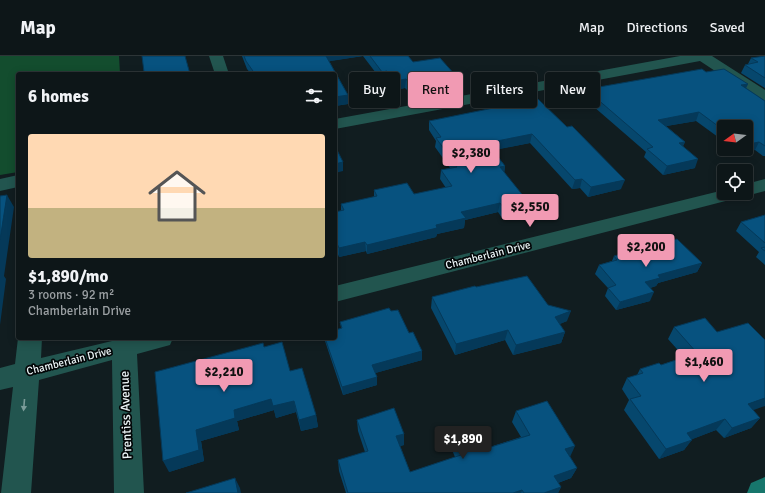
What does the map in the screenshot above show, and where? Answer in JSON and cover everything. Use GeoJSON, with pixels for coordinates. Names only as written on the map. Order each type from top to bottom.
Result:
{"type":"FeatureCollection","features":[{"type":"Feature","properties":{"kind":"street"},"geometry":{"type":"LineString","coordinates":[[216,56],[221,72]]}},
{"type":"Feature","properties":{"kind":"street"},"geometry":{"type":"LineString","coordinates":[[337,124],[702,56],[765,97]]}},
{"type":"Feature","properties":{"kind":"street"},"geometry":{"type":"LineString","coordinates":[[0,185],[16,181]]}},
{"type":"Feature","properties":{"kind":"street"},"geometry":{"type":"LineString","coordinates":[[753,188],[765,185]]}},
{"type":"Feature","properties":{"kind":"street","name":"Chamberlain Drive"},"geometry":{"type":"LineString","coordinates":[[337,293],[717,197]]}},
{"type":"Feature","properties":{"kind":"street"},"geometry":{"type":"LineString","coordinates":[[16,493],[30,340]]}},
{"type":"Feature","properties":{"kind":"street","name":"Chamberlain Drive"},"geometry":{"type":"LineString","coordinates":[[0,379],[124,343],[146,340]]}},
{"type":"Feature","properties":{"kind":"street","name":"Prentiss Avenue"},"geometry":{"type":"LineString","coordinates":[[124,343],[128,493]]}},
{"type":"Feature","properties":{"kind":"green space"},"geometry":{"type":"Polygon","coordinates":[[[0,56],[119,56],[120,72],[16,72],[16,172],[0,175],[0,56]]]}},
{"type":"Feature","properties":{"kind":"building"},"geometry":{"type":"Polygon","coordinates":[[[142,56],[185,56],[189,72],[147,72],[144,72],[142,56]]]}},
{"type":"Feature","properties":{"kind":"building"},"geometry":{"type":"Polygon","coordinates":[[[244,56],[326,56],[335,72],[254,72],[244,56]]]}},
{"type":"Feature","properties":{"kind":"building"},"geometry":{"type":"Polygon","coordinates":[[[370,56],[408,56],[413,62],[440,58],[452,72],[408,72],[408,82],[406,79],[400,80],[400,72],[382,72],[370,56]]]}},
{"type":"Feature","properties":{"kind":"building"},"geometry":{"type":"Polygon","coordinates":[[[765,56],[765,78],[745,65],[758,62],[751,58],[765,56]]]}},
{"type":"Feature","properties":{"kind":"building"},"geometry":{"type":"Polygon","coordinates":[[[702,69],[706,72],[724,69],[748,84],[741,85],[765,101],[765,146],[759,142],[753,143],[753,120],[717,120],[717,125],[699,112],[658,120],[685,142],[679,143],[698,159],[667,166],[647,149],[653,147],[600,101],[600,87],[702,69]]]}},
{"type":"Feature","properties":{"kind":"building"},"geometry":{"type":"Polygon","coordinates":[[[337,76],[348,95],[337,97],[337,76]]]}},
{"type":"Feature","properties":{"kind":"building"},"geometry":{"type":"Polygon","coordinates":[[[538,99],[545,106],[545,108],[547,108],[567,127],[572,126],[625,180],[591,187],[582,179],[575,180],[532,134],[487,143],[505,166],[500,167],[529,203],[504,208],[500,203],[461,212],[466,218],[436,225],[437,228],[367,245],[365,242],[339,248],[337,244],[337,212],[344,210],[341,204],[377,196],[374,190],[407,183],[414,194],[452,186],[441,170],[457,167],[436,138],[441,137],[429,121],[493,108],[537,108],[538,99]]]}},
{"type":"Feature","properties":{"kind":"building"},"geometry":{"type":"Polygon","coordinates":[[[337,150],[343,162],[337,164],[337,150]]]}},
{"type":"Feature","properties":{"kind":"building"},"geometry":{"type":"Polygon","coordinates":[[[7,195],[0,240],[0,196],[7,195]]]}},
{"type":"Feature","properties":{"kind":"building"},"geometry":{"type":"Polygon","coordinates":[[[765,215],[765,243],[741,222],[765,215]]]}},
{"type":"Feature","properties":{"kind":"building"},"geometry":{"type":"Polygon","coordinates":[[[677,239],[702,263],[658,275],[660,278],[645,282],[654,292],[620,302],[608,288],[616,285],[599,265],[617,260],[614,256],[677,239]]]}},
{"type":"Feature","properties":{"kind":"building"},"geometry":{"type":"Polygon","coordinates":[[[527,276],[548,305],[571,311],[555,317],[565,332],[516,345],[508,330],[456,344],[432,297],[475,286],[527,276]]]}},
{"type":"Feature","properties":{"kind":"building"},"geometry":{"type":"Polygon","coordinates":[[[389,308],[391,311],[398,310],[409,333],[413,332],[422,351],[372,365],[377,377],[342,387],[326,340],[337,340],[337,329],[342,328],[340,322],[389,308]]]}},
{"type":"Feature","properties":{"kind":"building"},"geometry":{"type":"Polygon","coordinates":[[[705,318],[717,332],[748,323],[765,340],[765,398],[748,404],[760,418],[732,428],[725,419],[687,433],[692,440],[666,449],[630,399],[641,396],[627,378],[643,373],[640,369],[659,363],[661,365],[697,353],[674,327],[705,318]]]}},
{"type":"Feature","properties":{"kind":"building"},"geometry":{"type":"Polygon","coordinates":[[[282,342],[290,371],[302,368],[316,415],[299,420],[294,401],[273,406],[271,399],[234,410],[235,418],[196,430],[199,450],[163,461],[155,372],[263,343],[264,347],[282,342]]]}},
{"type":"Feature","properties":{"kind":"building"},"geometry":{"type":"Polygon","coordinates":[[[547,401],[575,446],[565,449],[577,468],[554,476],[561,487],[544,493],[524,493],[522,490],[513,493],[348,493],[338,460],[368,451],[357,420],[394,408],[404,434],[396,436],[410,472],[461,455],[454,439],[473,433],[481,450],[530,435],[516,411],[547,401]]]}},
{"type":"Feature","properties":{"kind":"building"},"geometry":{"type":"Polygon","coordinates":[[[235,478],[238,493],[186,493],[235,478]]]}}]}
